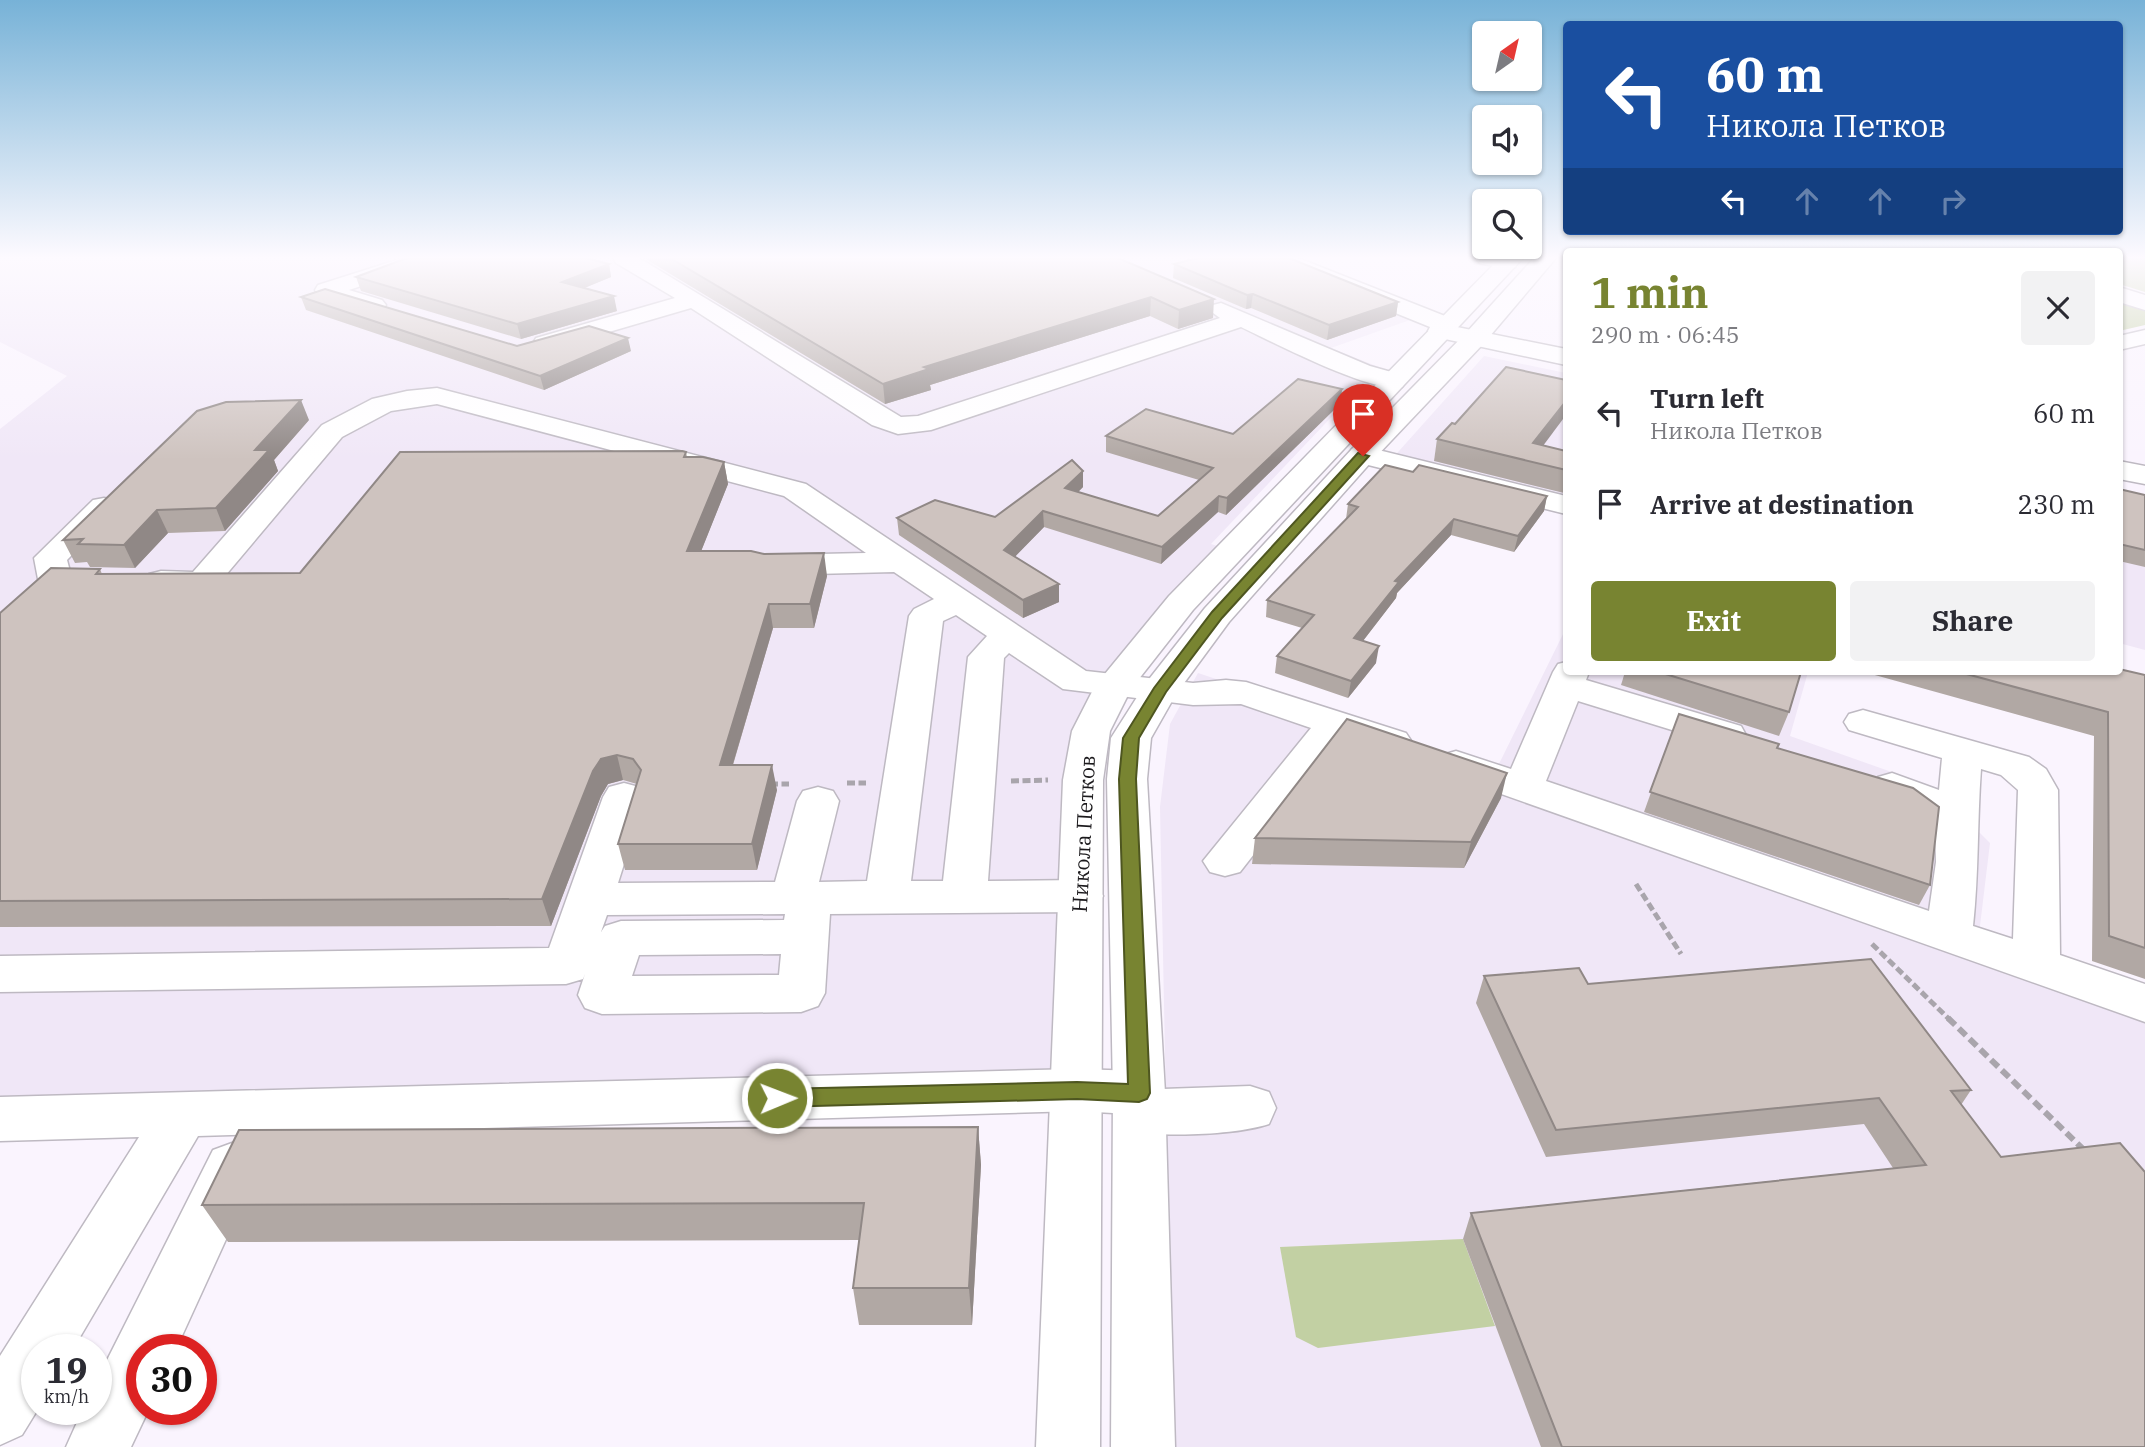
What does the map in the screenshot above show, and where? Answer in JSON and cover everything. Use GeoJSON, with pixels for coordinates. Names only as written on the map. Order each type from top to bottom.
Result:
{"type":"FeatureCollection","features":[{"type":"Feature","properties":{"kind":"main road"},"geometry":{"type":"LineString","coordinates":[[521,349],[604,326]]}},
{"type":"Feature","properties":{"kind":"main road"},"geometry":{"type":"LineString","coordinates":[[734,326],[882,419],[898,426],[921,424],[1222,326]]}},
{"type":"Feature","properties":{"kind":"main road"},"geometry":{"type":"LineString","coordinates":[[1257,326],[1361,371],[1393,380]]}},
{"type":"Feature","properties":{"kind":"main road"},"geometry":{"type":"LineString","coordinates":[[1441,326],[1454,331],[1563,356]]}},
{"type":"Feature","properties":{"kind":"main road","name":"Никола Петков"},"geometry":{"type":"LineString","coordinates":[[1143,1447],[1139,1102],[1127,779],[1131,738],[1159,691],[1217,615],[1363,456],[1458,326]]}},
{"type":"Feature","properties":{"kind":"main road","name":"Никола Петков"},"geometry":{"type":"LineString","coordinates":[[1068,1447],[1083,780],[1091,731],[1114,686],[1181,603],[1393,380],[1454,331]]}},
{"type":"Feature","properties":{"kind":"main road"},"geometry":{"type":"LineString","coordinates":[[2123,342],[2145,337]]}},
{"type":"Feature","properties":{"kind":"main road"},"geometry":{"type":"LineString","coordinates":[[135,581],[202,582],[332,431],[359,413],[402,398],[437,396],[795,490],[1076,681],[1159,691],[1246,693],[1523,788],[1693,864],[1949,935],[2145,1003]]}},
{"type":"Feature","properties":{"kind":"main road"},"geometry":{"type":"LineString","coordinates":[[319,411],[359,413]]}},
{"type":"Feature","properties":{"kind":"main road"},"geometry":{"type":"LineString","coordinates":[[1363,456],[1563,504]]}},
{"type":"Feature","properties":{"kind":"main road"},"geometry":{"type":"LineString","coordinates":[[2123,471],[2145,475]]}},
{"type":"Feature","properties":{"kind":"main road"},"geometry":{"type":"LineString","coordinates":[[27,603],[68,579],[50,558],[126,486]]}},
{"type":"Feature","properties":{"kind":"main road"},"geometry":{"type":"LineString","coordinates":[[768,565],[901,562]]}},
{"type":"Feature","properties":{"kind":"main road"},"geometry":{"type":"LineString","coordinates":[[887,897],[926,616],[958,601]]}},
{"type":"Feature","properties":{"kind":"main road"},"geometry":{"type":"LineString","coordinates":[[964,897],[986,657],[996,645],[1014,639]]}},
{"type":"Feature","properties":{"kind":"main road"},"geometry":{"type":"LineString","coordinates":[[1523,788],[1568,679],[1755,744]]}},
{"type":"Feature","properties":{"kind":"main road"},"geometry":{"type":"LineString","coordinates":[[1863,722],[2015,766],[2032,778],[2038,790],[2036,965]]}},
{"type":"Feature","properties":{"kind":"main road"},"geometry":{"type":"LineString","coordinates":[[1225,862],[1336,723]]}},
{"type":"Feature","properties":{"kind":"main road"},"geometry":{"type":"LineString","coordinates":[[1949,935],[1958,847],[1956,826],[1963,751]]}},
{"type":"Feature","properties":{"kind":"main road"},"geometry":{"type":"LineString","coordinates":[[1860,776],[1913,792],[1943,813],[1956,826]]}},
{"type":"Feature","properties":{"kind":"main road"},"geometry":{"type":"LineString","coordinates":[[0,974],[566,966],[624,797]]}},
{"type":"Feature","properties":{"kind":"main road"},"geometry":{"type":"LineString","coordinates":[[802,911],[818,801]]}},
{"type":"Feature","properties":{"kind":"main road"},"geometry":{"type":"LineString","coordinates":[[590,899],[802,911],[887,897],[1081,896]]}},
{"type":"Feature","properties":{"kind":"main road"},"geometry":{"type":"LineString","coordinates":[[0,1119],[1077,1090],[1139,1102],[1250,1108]]}},
{"type":"Feature","properties":{"kind":"main road"},"geometry":{"type":"LineString","coordinates":[[152,1334],[259,1112]]}},
{"type":"Feature","properties":{"kind":"main road"},"geometry":{"type":"LineString","coordinates":[[48,1334],[183,1114]]}},
{"type":"Feature","properties":{"kind":"main road"},"geometry":{"type":"LineString","coordinates":[[0,1413],[21,1379]]}},
{"type":"Feature","properties":{"kind":"main road"},"geometry":{"type":"LineString","coordinates":[[98,1447],[126,1389]]}},
{"type":"Feature","properties":{"kind":"path"},"geometry":{"type":"LineString","coordinates":[[1636,884],[1681,954]]}},
{"type":"Feature","properties":{"kind":"path"},"geometry":{"type":"LineString","coordinates":[[1865,937],[2092,1158]]}},
{"type":"Feature","properties":{"kind":"shaded area"},"geometry":{"type":"Polygon","coordinates":[[[0,326],[1394,326],[1331,348],[1379,367],[1211,544],[1233,551],[1091,731],[1077,1090],[0,1097],[0,429],[67,376],[0,342],[0,326]]]}},
{"type":"Feature","properties":{"kind":"shaded area"},"geometry":{"type":"Polygon","coordinates":[[[1484,356],[1563,372],[1563,504],[1390,461],[1484,356]]]}},
{"type":"Feature","properties":{"kind":"shaded area"},"geometry":{"type":"Polygon","coordinates":[[[2123,491],[2145,495],[2145,650],[2123,644],[2123,491]]]}},
{"type":"Feature","properties":{"kind":"shaded area"},"geometry":{"type":"Polygon","coordinates":[[[1563,634],[1563,675],[1807,675],[1790,736],[1934,787],[1990,843],[1979,934],[2145,989],[2145,1447],[1173,1447],[1160,807],[1170,724],[1198,673],[1495,772],[1563,634]]]}},
{"type":"Feature","properties":{"kind":"green space"},"geometry":{"type":"Polygon","coordinates":[[[2123,326],[2143,326],[2123,330],[2123,326]]]}},
{"type":"Feature","properties":{"kind":"green space"},"geometry":{"type":"Polygon","coordinates":[[[1463,1239],[1495,1326],[1318,1348],[1296,1337],[1280,1247],[1463,1239]]]}},
{"type":"Feature","properties":{"kind":"building"},"geometry":{"type":"Polygon","coordinates":[[[387,326],[448,326],[517,346],[589,326],[628,338],[540,376],[387,326]]]}},
{"type":"Feature","properties":{"kind":"building"},"geometry":{"type":"Polygon","coordinates":[[[784,326],[1058,326],[924,367],[929,369],[883,384],[784,326]]]}},
{"type":"Feature","properties":{"kind":"building"},"geometry":{"type":"Polygon","coordinates":[[[1506,367],[1563,379],[1563,405],[1533,443],[1563,450],[1563,469],[1437,439],[1452,423],[1455,424],[1506,367]]]}},
{"type":"Feature","properties":{"kind":"building"},"geometry":{"type":"Polygon","coordinates":[[[1298,379],[1342,389],[1227,498],[1219,496],[1162,547],[1043,511],[1004,550],[1059,584],[1023,600],[897,518],[935,500],[995,517],[1072,460],[1083,471],[1065,488],[1158,516],[1213,468],[1106,436],[1146,409],[1233,434],[1298,379]]]}},
{"type":"Feature","properties":{"kind":"building"},"geometry":{"type":"Polygon","coordinates":[[[301,400],[255,450],[269,450],[216,508],[157,510],[124,545],[78,544],[83,539],[63,540],[197,411],[226,402],[301,400]]]}},
{"type":"Feature","properties":{"kind":"building"},"geometry":{"type":"Polygon","coordinates":[[[400,452],[686,452],[684,457],[703,457],[724,462],[687,551],[824,553],[810,604],[769,604],[720,765],[772,765],[752,844],[618,844],[641,770],[633,759],[617,755],[601,759],[593,771],[542,899],[0,901],[0,613],[51,568],[100,569],[96,574],[300,573],[400,452]]]}},
{"type":"Feature","properties":{"kind":"building"},"geometry":{"type":"Polygon","coordinates":[[[1385,465],[1413,472],[1419,465],[1547,496],[1518,536],[1454,519],[1395,581],[1399,582],[1354,638],[1379,646],[1351,681],[1277,656],[1314,615],[1267,600],[1358,507],[1348,504],[1385,465]]]}},
{"type":"Feature","properties":{"kind":"building"},"geometry":{"type":"Polygon","coordinates":[[[2123,490],[2145,495],[2145,550],[2123,545],[2123,490]]]}},
{"type":"Feature","properties":{"kind":"building"},"geometry":{"type":"Polygon","coordinates":[[[2123,670],[2145,675],[2145,948],[2109,936],[2108,712],[1970,675],[2123,675],[2123,670]]]}},
{"type":"Feature","properties":{"kind":"building"},"geometry":{"type":"Polygon","coordinates":[[[1669,675],[1800,675],[1789,712],[1669,675]]]}},
{"type":"Feature","properties":{"kind":"building"},"geometry":{"type":"Polygon","coordinates":[[[1679,714],[1779,744],[1777,748],[1913,788],[1939,807],[1930,885],[1650,792],[1679,714]]]}},
{"type":"Feature","properties":{"kind":"building"},"geometry":{"type":"Polygon","coordinates":[[[1347,719],[1507,773],[1471,842],[1255,838],[1347,719]]]}},
{"type":"Feature","properties":{"kind":"building"},"geometry":{"type":"Polygon","coordinates":[[[1871,959],[1971,1090],[1951,1091],[2001,1157],[2120,1143],[2145,1172],[2145,1447],[1562,1447],[1471,1213],[1926,1165],[1879,1098],[1556,1130],[1484,976],[1579,968],[1588,984],[1871,959]]]}},
{"type":"Feature","properties":{"kind":"building"},"geometry":{"type":"Polygon","coordinates":[[[978,1127],[969,1288],[853,1288],[864,1203],[202,1205],[239,1130],[978,1127]]]}},
{"type":"Feature","properties":{"kind":"route"},"geometry":{"type":"LineString","coordinates":[[777,1098],[1077,1090],[1139,1093],[1127,779],[1131,738],[1159,691],[1217,615],[1363,456]]}}]}
